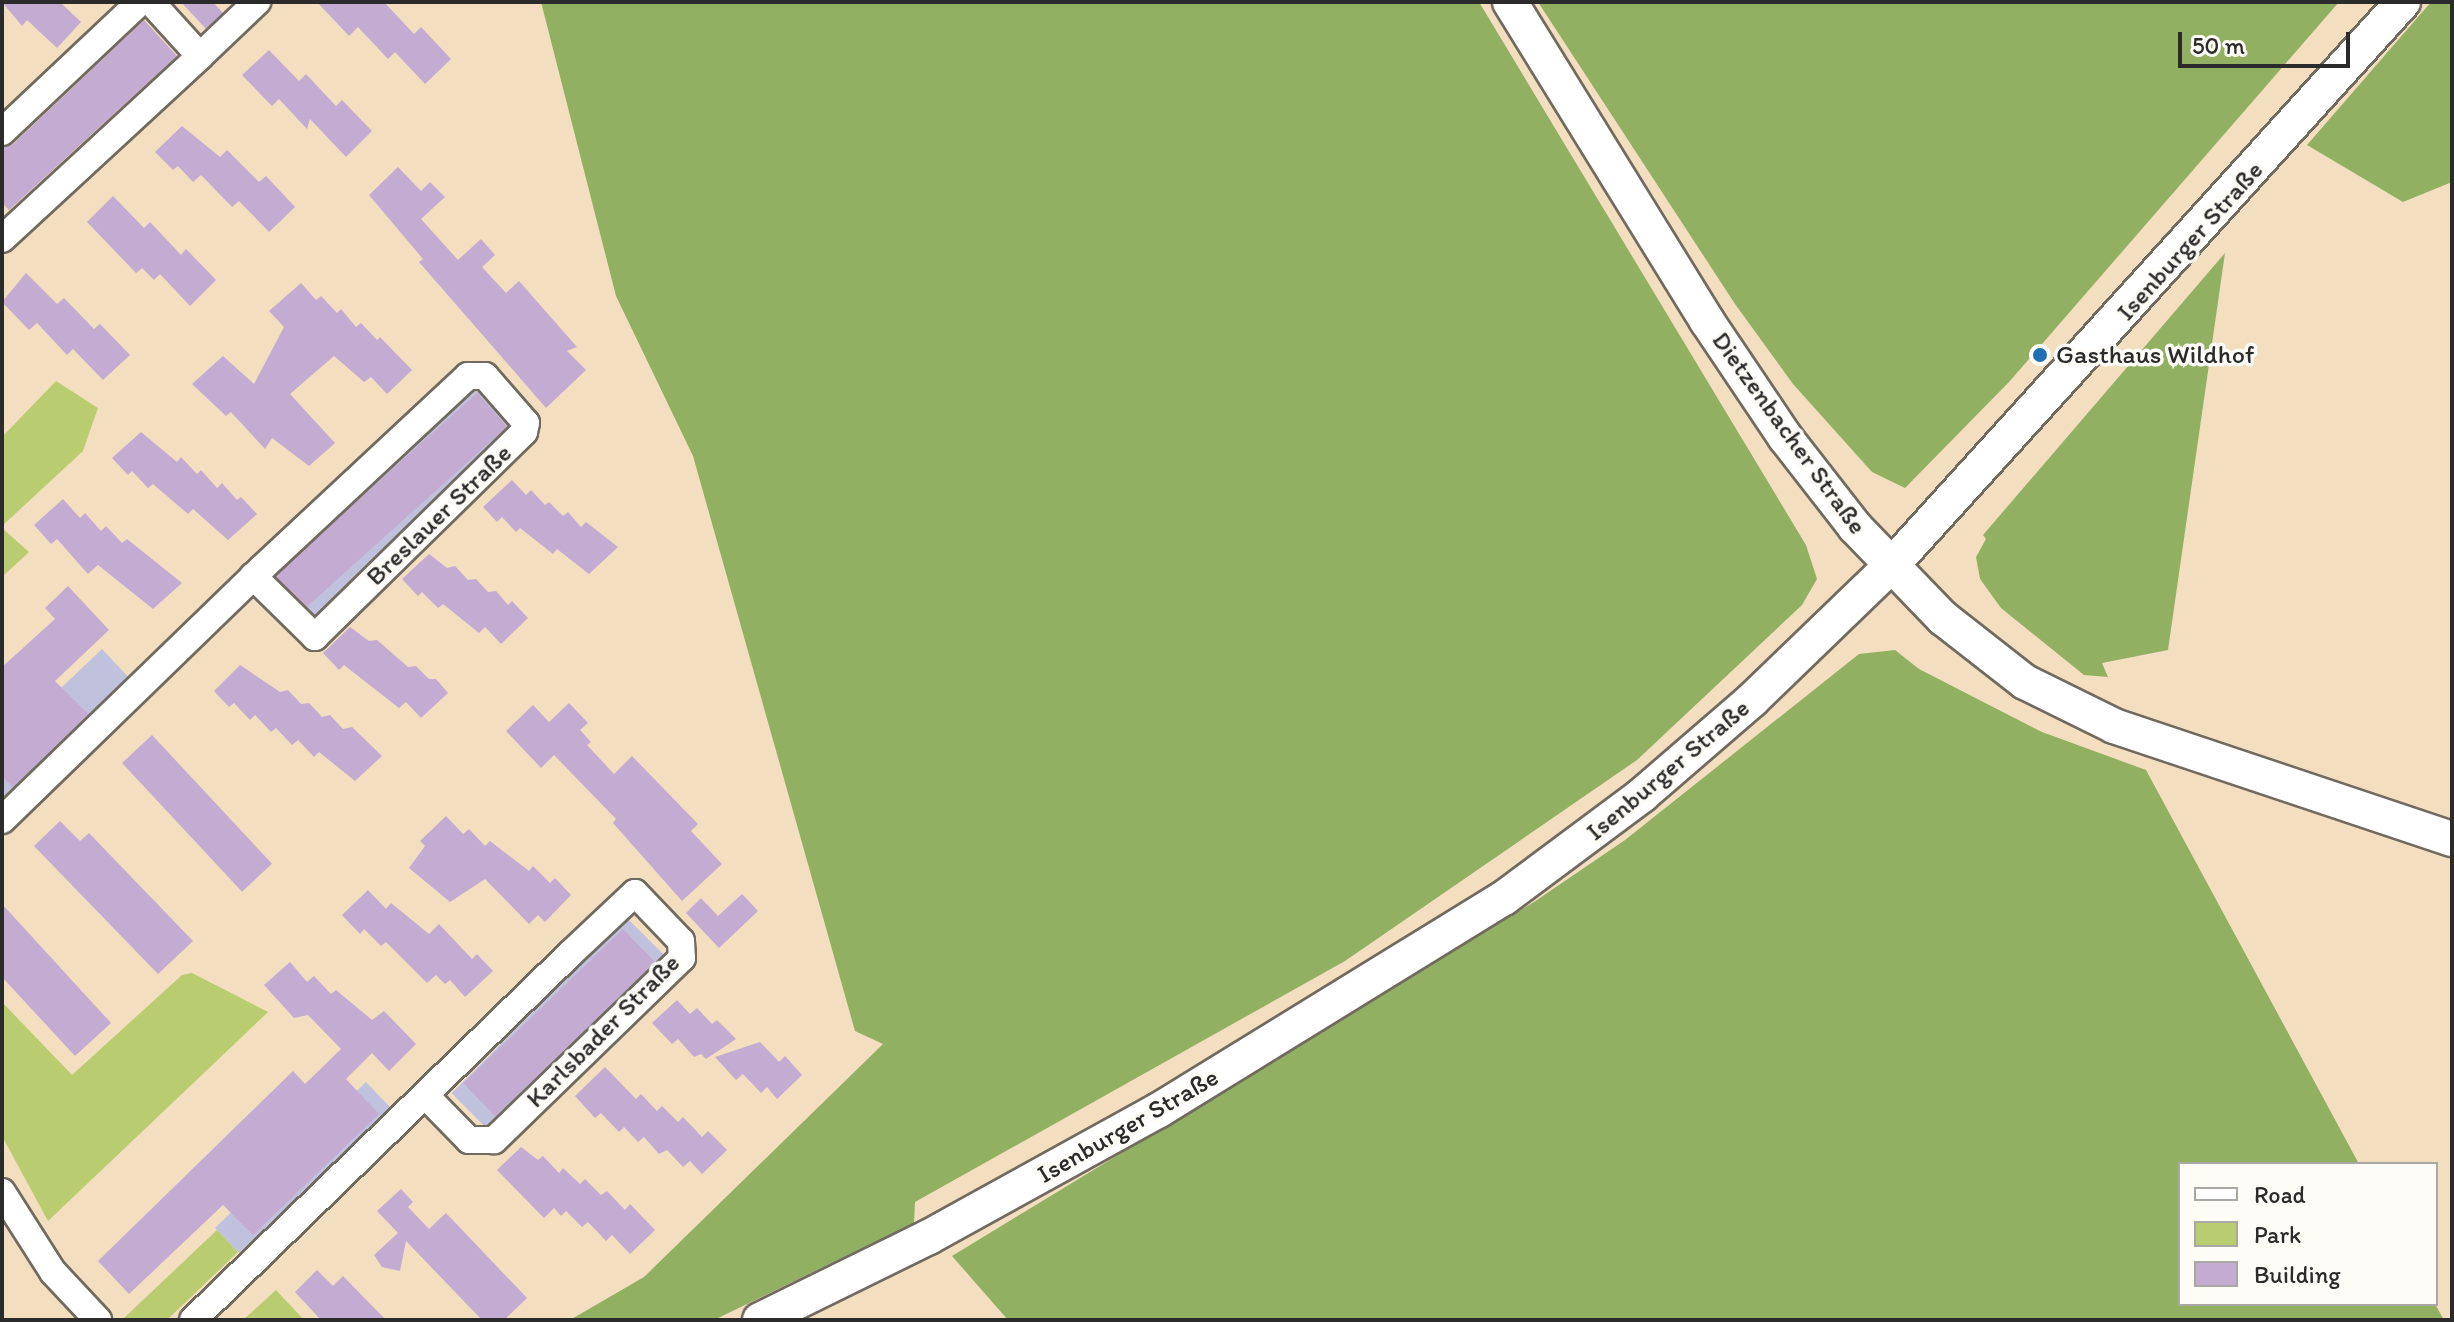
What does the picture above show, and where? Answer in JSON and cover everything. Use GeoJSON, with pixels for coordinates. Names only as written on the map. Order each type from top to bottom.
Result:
{"type":"FeatureCollection","features":[{"type":"Feature","properties":{"kind":"main road","name":"Dietzenbacher Straße"},"geometry":{"type":"LineString","coordinates":[[1510,2],[1745,379],[1806,465],[1891,566],[1970,642],[2056,700],[2208,760],[2452,839]]}},
{"type":"Feature","properties":{"kind":"main road","name":"Isenburger Straße"},"geometry":{"type":"LineString","coordinates":[[760,1320],[929,1237],[1159,1110],[1504,898],[1584,841],[1699,747],[1891,566],[2403,2]]}},
{"type":"Feature","properties":{"kind":"street"},"geometry":{"type":"LineString","coordinates":[[2,132],[140,2]]}},
{"type":"Feature","properties":{"kind":"street"},"geometry":{"type":"LineString","coordinates":[[151,2],[200,56]]}},
{"type":"Feature","properties":{"kind":"street"},"geometry":{"type":"LineString","coordinates":[[2,239],[257,2]]}},
{"type":"Feature","properties":{"kind":"street","name":"Breslauer Straße"},"geometry":{"type":"LineString","coordinates":[[2,820],[253,576],[468,376],[485,376],[526,423],[524,432],[315,637],[253,576]]}},
{"type":"Feature","properties":{"kind":"street","name":"Karlsbader Straße"},"geometry":{"type":"LineString","coordinates":[[193,1320],[425,1095],[635,893],[681,941],[682,958],[494,1140],[469,1140],[425,1095]]}},
{"type":"Feature","properties":{"kind":"street"},"geometry":{"type":"LineString","coordinates":[[2,1192],[53,1272],[98,1320]]}},
{"type":"Feature","properties":{"kind":"shaded area"},"geometry":{"type":"Polygon","coordinates":[[[477,380],[519,424],[311,625],[269,581],[477,380]]]}},
{"type":"Feature","properties":{"kind":"shaded area"},"geometry":{"type":"Polygon","coordinates":[[[102,649],[133,682],[2,806],[2,744],[102,649]]]}},
{"type":"Feature","properties":{"kind":"shaded area"},"geometry":{"type":"Polygon","coordinates":[[[627,918],[667,958],[492,1134],[452,1093],[627,918]]]}},
{"type":"Feature","properties":{"kind":"shaded area"},"geometry":{"type":"Polygon","coordinates":[[[366,1082],[390,1107],[239,1253],[215,1228],[366,1082]]]}},
{"type":"Feature","properties":{"kind":"green space"},"geometry":{"type":"Polygon","coordinates":[[[541,2],[1479,2],[1806,545],[1817,579],[1802,605],[1637,760],[1345,961],[915,1202],[914,1223],[714,1320],[570,1320],[644,1277],[883,1044],[855,1031],[693,456],[616,296],[541,2]]]}},
{"type":"Feature","properties":{"kind":"green space"},"geometry":{"type":"Polygon","coordinates":[[[1538,2],[2339,2],[2009,382],[1905,488],[1872,472],[1793,384],[1735,304],[1538,2]]]}},
{"type":"Feature","properties":{"kind":"green space"},"geometry":{"type":"Polygon","coordinates":[[[2431,2],[2452,2],[2452,182],[2403,202],[2307,145],[2431,2]]]}},
{"type":"Feature","properties":{"kind":"green space"},"geometry":{"type":"Polygon","coordinates":[[[2225,253],[2168,650],[2102,663],[2108,677],[2084,675],[2001,608],[1980,579],[1976,557],[1986,539],[1983,535],[2225,253]]]}},
{"type":"Feature","properties":{"kind":"green space"},"geometry":{"type":"Polygon","coordinates":[[[56,381],[98,408],[83,451],[2,526],[2,437],[56,381]]]}},
{"type":"Feature","properties":{"kind":"green space"},"geometry":{"type":"Polygon","coordinates":[[[2,528],[29,552],[2,577],[2,528]]]}},
{"type":"Feature","properties":{"kind":"green space"},"geometry":{"type":"Polygon","coordinates":[[[1895,650],[1919,669],[2042,732],[2146,770],[2358,1162],[2178,1162],[2178,1306],[2436,1306],[2444,1320],[1008,1320],[952,1256],[1534,902],[1625,840],[1859,654],[1895,650]]]}},
{"type":"Feature","properties":{"kind":"green space"},"geometry":{"type":"Polygon","coordinates":[[[192,973],[268,1012],[48,1221],[2,1136],[2,1002],[72,1075],[182,975],[192,973]]]}},
{"type":"Feature","properties":{"kind":"green space"},"geometry":{"type":"Polygon","coordinates":[[[217,1230],[238,1252],[167,1320],[124,1318],[217,1230]]]}},
{"type":"Feature","properties":{"kind":"green space"},"geometry":{"type":"Polygon","coordinates":[[[276,1290],[304,1320],[243,1320],[276,1290]]]}},
{"type":"Feature","properties":{"kind":"building"},"geometry":{"type":"Polygon","coordinates":[[[2,2],[60,2],[81,22],[57,48],[27,20],[22,26],[2,2]]]}},
{"type":"Feature","properties":{"kind":"building"},"geometry":{"type":"Polygon","coordinates":[[[181,2],[213,2],[223,13],[206,29],[181,2]]]}},
{"type":"Feature","properties":{"kind":"building"},"geometry":{"type":"Polygon","coordinates":[[[317,2],[384,2],[414,34],[421,27],[451,59],[425,84],[395,52],[388,59],[358,27],[349,36],[317,2]]]}},
{"type":"Feature","properties":{"kind":"building"},"geometry":{"type":"Polygon","coordinates":[[[144,20],[177,56],[9,210],[2,203],[2,148],[13,144],[144,20]]]}},
{"type":"Feature","properties":{"kind":"building"},"geometry":{"type":"Polygon","coordinates":[[[269,50],[299,81],[306,74],[336,106],[342,100],[372,131],[346,157],[310,119],[307,129],[279,99],[272,106],[242,75],[269,50]]]}},
{"type":"Feature","properties":{"kind":"building"},"geometry":{"type":"Polygon","coordinates":[[[182,126],[220,157],[227,150],[259,182],[266,176],[295,207],[269,232],[239,201],[232,207],[201,175],[193,182],[178,166],[173,170],[155,152],[182,126]]]}},
{"type":"Feature","properties":{"kind":"building"},"geometry":{"type":"Polygon","coordinates":[[[398,167],[421,191],[430,182],[445,197],[421,219],[458,260],[481,239],[495,255],[482,267],[506,293],[519,281],[577,347],[567,351],[586,370],[546,408],[419,262],[423,259],[369,195],[398,167]]]}},
{"type":"Feature","properties":{"kind":"building"},"geometry":{"type":"Polygon","coordinates":[[[113,196],[144,228],[150,222],[181,255],[186,249],[216,280],[190,306],[160,274],[154,280],[142,268],[136,273],[87,222],[113,196]]]}},
{"type":"Feature","properties":{"kind":"building"},"geometry":{"type":"Polygon","coordinates":[[[26,273],[57,304],[64,298],[94,329],[100,324],[130,355],[103,380],[73,349],[67,355],[37,323],[29,330],[2,302],[26,273]]]}},
{"type":"Feature","properties":{"kind":"building"},"geometry":{"type":"Polygon","coordinates":[[[301,283],[316,300],[321,296],[337,313],[341,309],[356,327],[361,323],[377,340],[380,337],[412,370],[387,394],[371,377],[364,382],[334,356],[290,394],[335,443],[309,466],[272,438],[265,449],[231,412],[226,416],[192,384],[223,356],[254,384],[284,327],[269,311],[301,283]]]}},
{"type":"Feature","properties":{"kind":"building"},"geometry":{"type":"Polygon","coordinates":[[[477,393],[507,426],[305,608],[275,575],[477,393]]]}},
{"type":"Feature","properties":{"kind":"building"},"geometry":{"type":"Polygon","coordinates":[[[141,432],[177,462],[181,457],[197,474],[201,470],[217,488],[222,483],[237,500],[241,497],[257,514],[228,540],[193,509],[188,514],[153,484],[148,488],[132,471],[128,475],[112,458],[141,432]]]}},
{"type":"Feature","properties":{"kind":"building"},"geometry":{"type":"Polygon","coordinates":[[[512,480],[526,495],[531,490],[545,505],[549,502],[563,516],[568,512],[581,527],[586,522],[618,547],[589,574],[557,549],[553,554],[520,528],[516,532],[502,517],[497,522],[483,507],[512,480]]]}},
{"type":"Feature","properties":{"kind":"building"},"geometry":{"type":"Polygon","coordinates":[[[63,499],[80,518],[85,513],[101,531],[106,526],[122,543],[127,539],[182,583],[153,609],[98,565],[88,574],[57,539],[51,544],[34,525],[63,499]]]}},
{"type":"Feature","properties":{"kind":"building"},"geometry":{"type":"Polygon","coordinates":[[[429,554],[447,568],[455,566],[468,580],[476,579],[488,592],[496,591],[508,605],[512,601],[528,618],[501,644],[485,627],[479,633],[443,604],[438,608],[422,592],[418,596],[402,579],[429,554]]]}},
{"type":"Feature","properties":{"kind":"building"},"geometry":{"type":"Polygon","coordinates":[[[68,586],[109,630],[55,681],[88,714],[13,787],[2,776],[2,667],[55,619],[45,608],[68,586]]]}},
{"type":"Feature","properties":{"kind":"building"},"geometry":{"type":"Polygon","coordinates":[[[350,627],[369,641],[377,640],[408,667],[416,666],[429,679],[436,679],[448,693],[421,718],[406,702],[399,708],[344,665],[339,670],[323,653],[350,627]]]}},
{"type":"Feature","properties":{"kind":"building"},"geometry":{"type":"Polygon","coordinates":[[[240,665],[280,692],[288,690],[301,704],[309,703],[322,717],[330,715],[343,729],[352,727],[382,756],[355,781],[319,752],[314,757],[298,740],[292,745],[276,728],[271,732],[255,715],[250,720],[234,703],[229,707],[214,691],[240,665]]]}},
{"type":"Feature","properties":{"kind":"building"},"geometry":{"type":"Polygon","coordinates":[[[569,703],[588,723],[580,730],[591,742],[587,745],[614,774],[632,756],[698,824],[691,831],[722,864],[682,901],[613,823],[616,819],[554,755],[541,768],[506,731],[533,705],[549,722],[569,703]]]}},
{"type":"Feature","properties":{"kind":"building"},"geometry":{"type":"Polygon","coordinates":[[[152,735],[272,864],[242,892],[122,763],[152,735]]]}},
{"type":"Feature","properties":{"kind":"building"},"geometry":{"type":"Polygon","coordinates":[[[446,816],[463,834],[469,829],[485,846],[490,841],[529,871],[533,866],[550,883],[555,878],[571,895],[545,922],[538,915],[529,924],[485,879],[450,902],[409,868],[425,846],[420,841],[446,816]]]}},
{"type":"Feature","properties":{"kind":"building"},"geometry":{"type":"Polygon","coordinates":[[[60,821],[80,841],[89,833],[193,941],[158,974],[34,846],[60,821]]]}},
{"type":"Feature","properties":{"kind":"building"},"geometry":{"type":"Polygon","coordinates":[[[368,890],[386,909],[391,903],[429,934],[439,924],[472,959],[477,954],[493,971],[465,997],[450,980],[445,984],[436,975],[427,983],[386,942],[381,946],[364,929],[360,934],[342,915],[368,890]]]}},
{"type":"Feature","properties":{"kind":"building"},"geometry":{"type":"Polygon","coordinates":[[[742,894],[758,911],[719,948],[686,913],[701,898],[718,916],[742,894]]]}},
{"type":"Feature","properties":{"kind":"building"},"geometry":{"type":"Polygon","coordinates":[[[2,904],[111,1023],[75,1056],[2,977],[2,904]]]}},
{"type":"Feature","properties":{"kind":"building"},"geometry":{"type":"Polygon","coordinates":[[[623,929],[655,962],[495,1116],[463,1083],[623,929]]]}},
{"type":"Feature","properties":{"kind":"building"},"geometry":{"type":"Polygon","coordinates":[[[290,962],[307,982],[314,976],[331,994],[336,990],[372,1020],[384,1011],[416,1044],[389,1071],[372,1053],[346,1079],[379,1114],[253,1235],[223,1205],[129,1294],[98,1261],[293,1071],[305,1084],[341,1049],[308,1015],[294,1018],[264,985],[290,962]]]}},
{"type":"Feature","properties":{"kind":"building"},"geometry":{"type":"Polygon","coordinates":[[[677,1000],[690,1014],[697,1008],[712,1024],[717,1020],[736,1039],[706,1059],[701,1054],[694,1057],[678,1039],[672,1044],[652,1023],[677,1000]]]}},
{"type":"Feature","properties":{"kind":"building"},"geometry":{"type":"Polygon","coordinates":[[[760,1042],[779,1062],[785,1056],[802,1075],[777,1099],[767,1087],[761,1093],[743,1074],[736,1080],[715,1057],[760,1042]]]}},
{"type":"Feature","properties":{"kind":"building"},"geometry":{"type":"Polygon","coordinates":[[[605,1067],[636,1099],[641,1094],[657,1111],[662,1106],[678,1122],[683,1117],[702,1137],[708,1131],[727,1150],[702,1174],[690,1161],[683,1167],[667,1150],[659,1154],[644,1137],[638,1142],[624,1127],[619,1132],[601,1113],[595,1118],[575,1096],[605,1067]]]}},
{"type":"Feature","properties":{"kind":"building"},"geometry":{"type":"Polygon","coordinates":[[[521,1147],[538,1160],[543,1156],[559,1173],[563,1168],[580,1184],[585,1179],[601,1195],[607,1191],[625,1210],[630,1204],[655,1230],[630,1254],[612,1235],[606,1241],[588,1222],[582,1227],[566,1211],[561,1216],[554,1208],[544,1218],[497,1170],[521,1147]]]}},
{"type":"Feature","properties":{"kind":"building"},"geometry":{"type":"Polygon","coordinates":[[[401,1189],[413,1202],[408,1207],[429,1229],[446,1213],[527,1298],[504,1320],[482,1320],[406,1241],[400,1271],[382,1267],[374,1255],[398,1233],[377,1211],[401,1189]]]}},
{"type":"Feature","properties":{"kind":"building"},"geometry":{"type":"Polygon","coordinates":[[[317,1270],[333,1286],[343,1276],[386,1320],[321,1320],[295,1292],[317,1270]]]}},
{"type":"Feature","properties":{"kind":"place","name":"Gasthaus Wildhof"},"geometry":{"type":"Point","coordinates":[2040,355]}}]}
